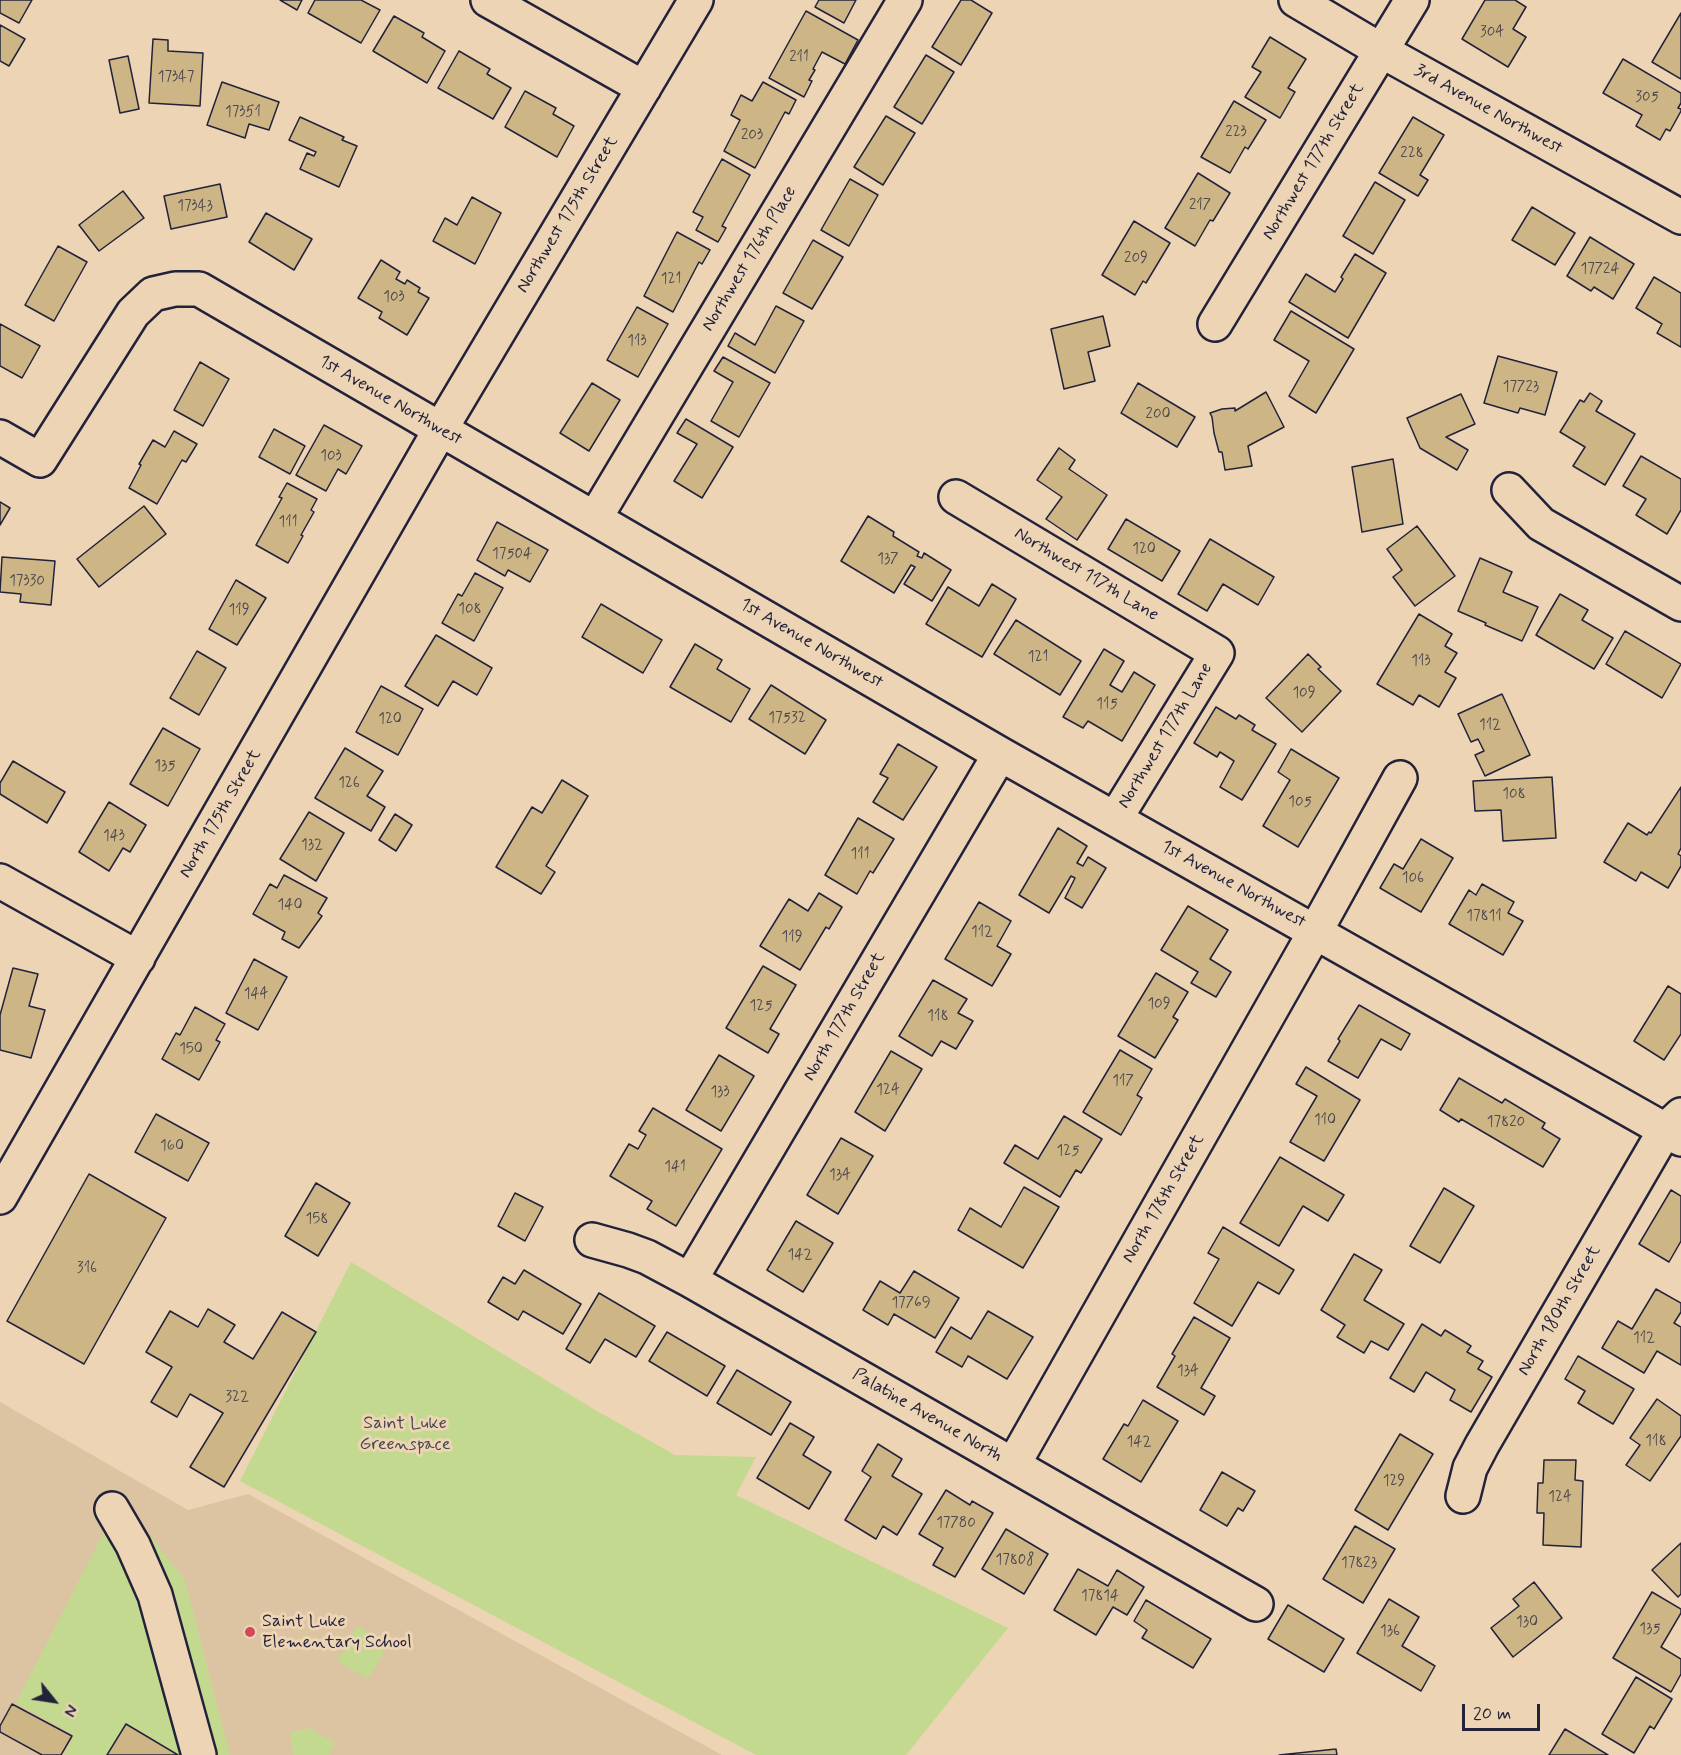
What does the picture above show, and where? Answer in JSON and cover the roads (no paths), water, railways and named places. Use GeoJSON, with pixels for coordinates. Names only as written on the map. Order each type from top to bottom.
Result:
{"type":"FeatureCollection","features":[{"type":"Feature","properties":{"kind":"street"},"geometry":{"type":"LineString","coordinates":[[488,0],[644,88]]}},
{"type":"Feature","properties":{"kind":"street","name":"Northwest 175th Street"},"geometry":{"type":"LineString","coordinates":[[440,430],[696,0]]}},
{"type":"Feature","properties":{"kind":"street","name":"Northwest 176th Place"},"geometry":{"type":"LineString","coordinates":[[595,518],[905,0]]}},
{"type":"Feature","properties":{"kind":"street","name":"3rd Avenue Northwest"},"geometry":{"type":"LineString","coordinates":[[1296,0],[1382,51],[1681,218]]}},
{"type":"Feature","properties":{"kind":"street","name":"Northwest 177th Street"},"geometry":{"type":"LineString","coordinates":[[1215,324],[1412,0]]}},
{"type":"Feature","properties":{"kind":"street","name":"1st Avenue Northwest"},"geometry":{"type":"LineString","coordinates":[[0,437],[40,460],[133,313],[153,294],[175,289],[199,289],[1000,754],[1315,932],[1676,1128]]}},
{"type":"Feature","properties":{"kind":"street","name":"North 175th Street"},"geometry":{"type":"LineString","coordinates":[[0,1197],[440,430]]}},
{"type":"Feature","properties":{"kind":"street"},"geometry":{"type":"LineString","coordinates":[[1509,490],[1541,524],[1681,604]]}},
{"type":"Feature","properties":{"kind":"street","name":"Northwest 117th Lane"},"geometry":{"type":"LineString","coordinates":[[956,497],[1216,653]]}},
{"type":"Feature","properties":{"kind":"street","name":"Northwest 177th Lane"},"geometry":{"type":"LineString","coordinates":[[1115,819],[1216,653]]}},
{"type":"Feature","properties":{"kind":"street","name":"North 177th Street"},"geometry":{"type":"LineString","coordinates":[[690,1280],[1000,754]]}},
{"type":"Feature","properties":{"kind":"street","name":"North 178th Street"},"geometry":{"type":"LineString","coordinates":[[1013,1465],[1400,778]]}},
{"type":"Feature","properties":{"kind":"street"},"geometry":{"type":"LineString","coordinates":[[0,881],[138,958]]}},
{"type":"Feature","properties":{"kind":"street","name":"North 180th Street"},"geometry":{"type":"LineString","coordinates":[[1463,1496],[1470,1468],[1482,1445],[1676,1128]]}},
{"type":"Feature","properties":{"kind":"street","name":"Palatine Avenue North"},"geometry":{"type":"LineString","coordinates":[[592,1240],[647,1257],[690,1280],[1256,1604]]}},
{"type":"Feature","properties":{"kind":"street"},"geometry":{"type":"LineString","coordinates":[[112,1509],[133,1545],[156,1595],[199,1755]]}},
{"type":"Feature","properties":{"kind":"place","name":"Saint Luke Elementary School"},"geometry":{"type":"Point","coordinates":[250,1632]}},
{"type":"Feature","properties":{"kind":"park label","name":"Saint Luke Greenspace"},"geometry":{"type":"Point","coordinates":[405,1434]}}]}
